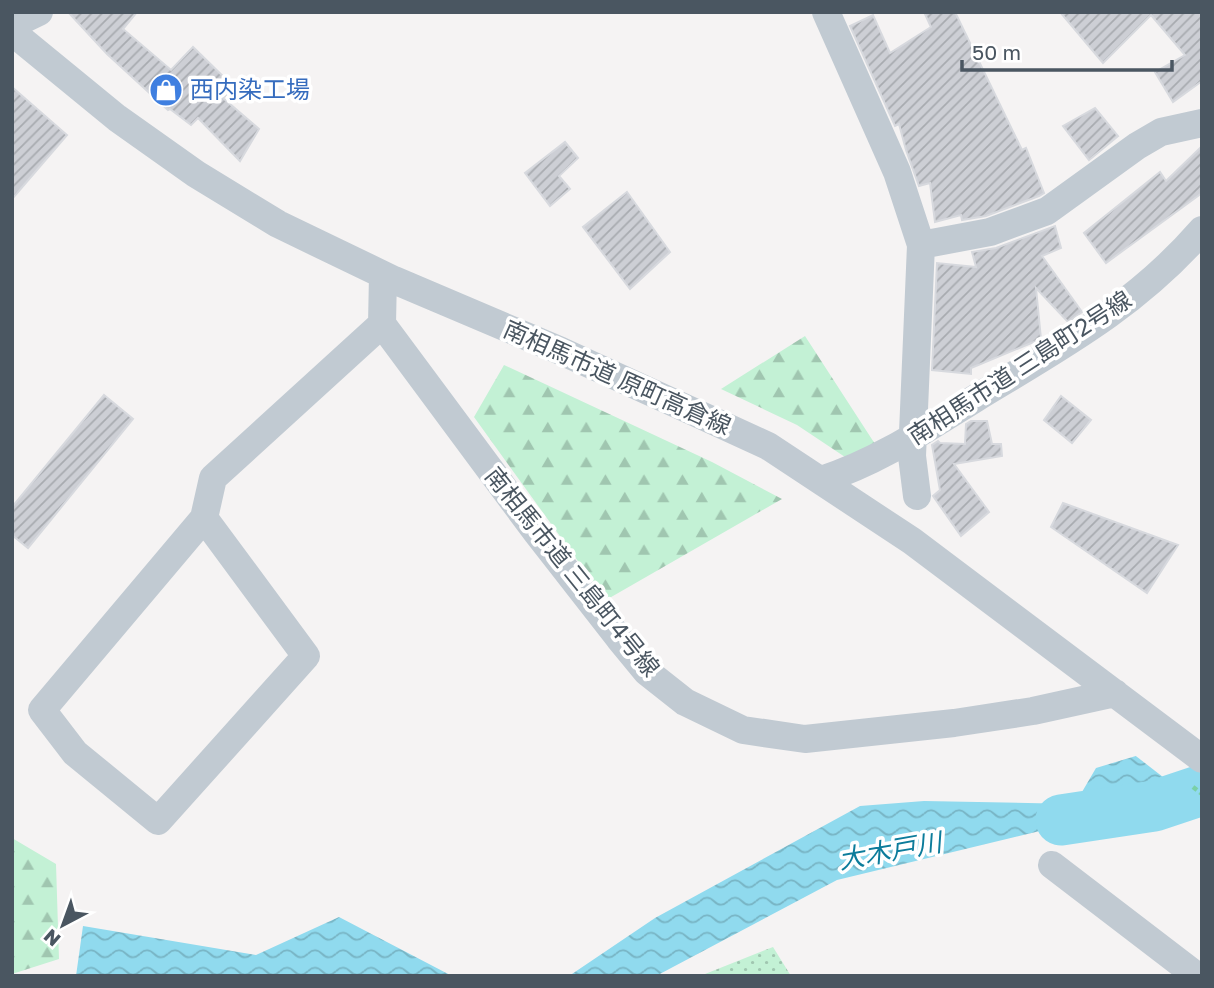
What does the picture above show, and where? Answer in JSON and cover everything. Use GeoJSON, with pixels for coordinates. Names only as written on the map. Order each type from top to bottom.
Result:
{"type":"FeatureCollection","features":[{"type":"Feature","properties":{"kind":"street"},"geometry":{"type":"LineString","coordinates":[[12,25],[39,12]]}},
{"type":"Feature","properties":{"kind":"street"},"geometry":{"type":"LineString","coordinates":[[826,12],[897,173],[922,245],[912,456],[916,496]]}},
{"type":"Feature","properties":{"kind":"street","name":"南相馬市道 原町高倉線"},"geometry":{"type":"LineString","coordinates":[[12,32],[117,118],[196,174],[278,224],[383,275],[768,446],[912,541],[1202,759]]}},
{"type":"Feature","properties":{"kind":"street"},"geometry":{"type":"LineString","coordinates":[[922,245],[990,232],[1047,211],[1137,146],[1161,132],[1202,123]]}},
{"type":"Feature","properties":{"kind":"street","name":"南相馬市道 三島町2号線"},"geometry":{"type":"LineString","coordinates":[[821,480],[848,471],[913,437],[1093,327],[1149,284],[1202,230]]}},
{"type":"Feature","properties":{"kind":"street"},"geometry":{"type":"LineString","coordinates":[[204,518],[306,656],[158,821],[75,753],[42,710],[204,518],[213,478],[382,324],[383,275]]}},
{"type":"Feature","properties":{"kind":"street","name":"南相馬市道 三島町4号線"},"geometry":{"type":"LineString","coordinates":[[382,324],[618,638],[647,672],[697,709],[743,730],[805,739],[954,723],[1033,711],[1115,693]]}},
{"type":"Feature","properties":{"kind":"street"},"geometry":{"type":"LineString","coordinates":[[1052,865],[1160,965],[1197,976]]}},
{"type":"Feature","properties":{"kind":"green space"},"geometry":{"type":"Polygon","coordinates":[[[805,336],[875,444],[848,459],[797,425],[721,389],[805,336]]]}},
{"type":"Feature","properties":{"kind":"green space"},"geometry":{"type":"Polygon","coordinates":[[[504,365],[712,462],[782,499],[606,600],[474,417],[504,365]]]}},
{"type":"Feature","properties":{"kind":"green space"},"geometry":{"type":"Polygon","coordinates":[[[12,838],[56,864],[59,959],[12,974],[12,838]]]}},
{"type":"Feature","properties":{"kind":"green space"},"geometry":{"type":"Polygon","coordinates":[[[773,947],[791,976],[700,976],[773,947]]]}},
{"type":"Feature","properties":{"kind":"water"},"geometry":{"type":"Polygon","coordinates":[[[1202,736],[1202,792],[837,880],[656,976],[569,976],[655,918],[860,806],[924,801],[1075,804],[1096,768],[1202,736]]]}},
{"type":"Feature","properties":{"kind":"water"},"geometry":{"type":"Polygon","coordinates":[[[339,917],[452,976],[76,976],[83,926],[256,955],[339,917]]]}},
{"type":"Feature","properties":{"kind":"pier"},"geometry":{"type":"Polygon","coordinates":[[[1202,732],[1202,796],[1190,798],[1132,753],[1202,732]]]}},
{"type":"Feature","properties":{"kind":"building"},"geometry":{"type":"Polygon","coordinates":[[[68,12],[137,12],[123,29],[171,70],[193,47],[235,88],[223,98],[259,129],[240,161],[198,118],[191,125],[168,110],[107,54],[68,12]]]}},
{"type":"Feature","properties":{"kind":"building"},"geometry":{"type":"Polygon","coordinates":[[[924,12],[955,12],[1022,150],[1026,148],[1044,193],[986,216],[962,220],[961,215],[935,222],[930,183],[919,186],[899,124],[895,126],[850,26],[873,15],[890,53],[931,27],[924,12]]]}},
{"type":"Feature","properties":{"kind":"building"},"geometry":{"type":"Polygon","coordinates":[[[1060,12],[1202,12],[1202,81],[1173,102],[1155,72],[1185,55],[1151,15],[1103,63],[1060,12]]]}},
{"type":"Feature","properties":{"kind":"building"},"geometry":{"type":"Polygon","coordinates":[[[12,87],[67,135],[12,199],[12,87]]]}},
{"type":"Feature","properties":{"kind":"building"},"geometry":{"type":"Polygon","coordinates":[[[1095,108],[1118,136],[1089,160],[1063,126],[1095,108]]]}},
{"type":"Feature","properties":{"kind":"building"},"geometry":{"type":"Polygon","coordinates":[[[565,142],[578,158],[559,176],[570,189],[550,206],[525,173],[565,142]]]}},
{"type":"Feature","properties":{"kind":"building"},"geometry":{"type":"Polygon","coordinates":[[[1202,146],[1202,193],[1106,263],[1084,233],[1160,172],[1166,181],[1202,146]]]}},
{"type":"Feature","properties":{"kind":"building"},"geometry":{"type":"Polygon","coordinates":[[[627,192],[670,252],[630,289],[583,227],[627,192]]]}},
{"type":"Feature","properties":{"kind":"building"},"geometry":{"type":"Polygon","coordinates":[[[1055,226],[1061,248],[1042,256],[1082,312],[1068,322],[1036,288],[1041,339],[971,368],[971,374],[932,370],[937,263],[976,267],[972,252],[996,248],[1055,226]]]}},
{"type":"Feature","properties":{"kind":"building"},"geometry":{"type":"Polygon","coordinates":[[[104,395],[133,419],[28,548],[12,535],[12,507],[104,395]]]}},
{"type":"Feature","properties":{"kind":"building"},"geometry":{"type":"Polygon","coordinates":[[[1061,396],[1091,420],[1072,443],[1044,420],[1061,396]]]}},
{"type":"Feature","properties":{"kind":"building"},"geometry":{"type":"Polygon","coordinates":[[[971,421],[987,421],[992,444],[1001,444],[1002,456],[954,464],[989,512],[961,536],[933,496],[940,490],[932,445],[938,441],[965,444],[966,424],[971,421]]]}},
{"type":"Feature","properties":{"kind":"building"},"geometry":{"type":"Polygon","coordinates":[[[1063,503],[1178,545],[1147,593],[1051,527],[1063,503]]]}},
{"type":"Feature","properties":{"kind":"waterway","name":"大木戸川"},"geometry":{"type":"LineString","coordinates":[[1061,820],[1154,806],[1202,790]]}},
{"type":"Feature","properties":{"kind":"place","name":"西内染工場"},"geometry":{"type":"Point","coordinates":[166,90]}}]}
